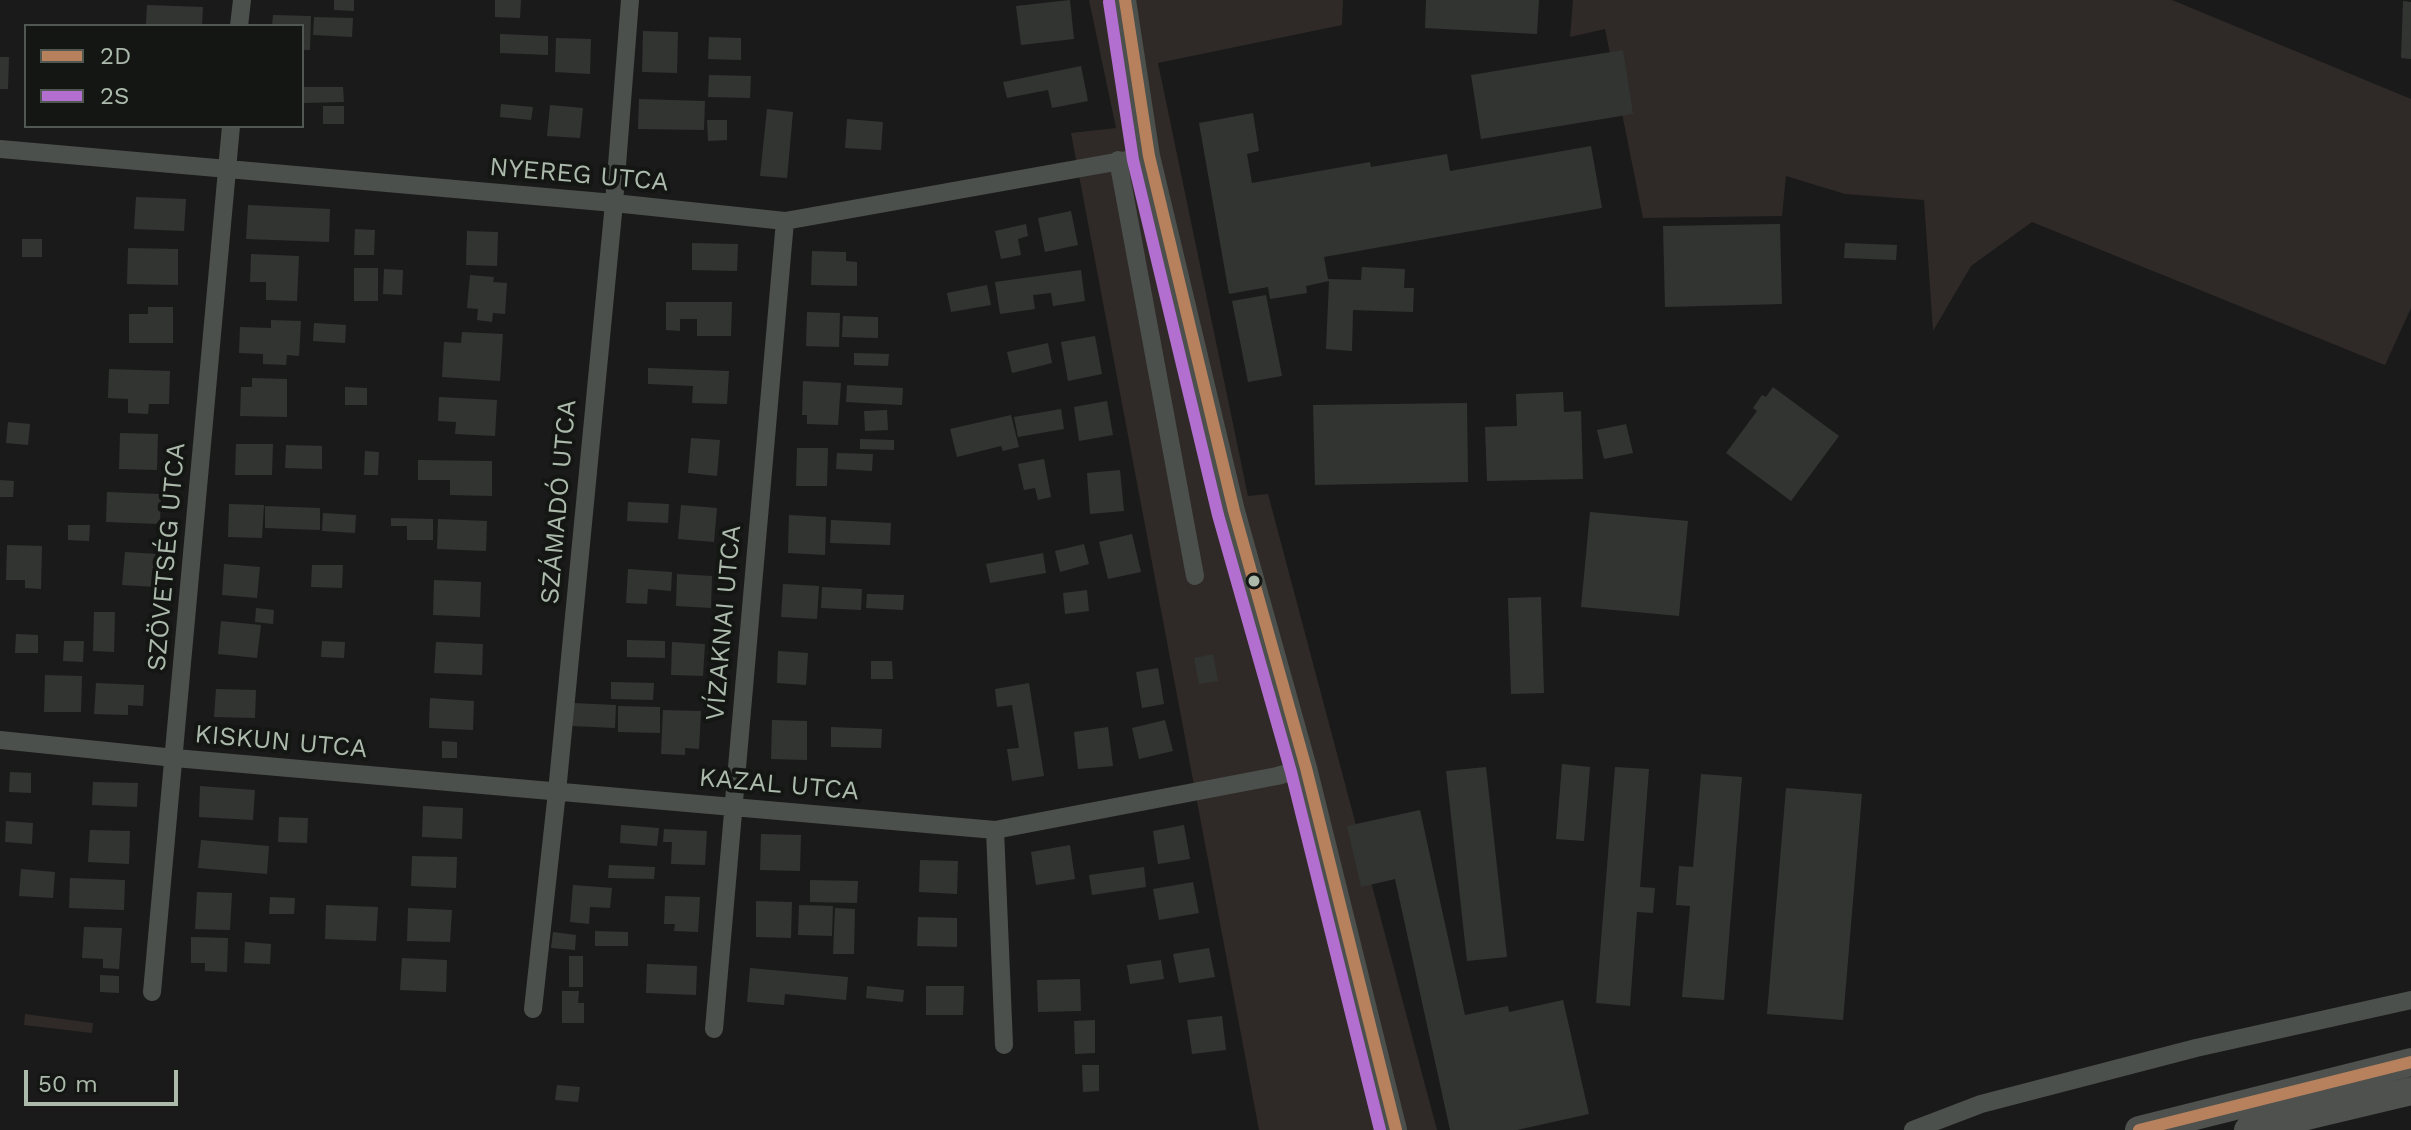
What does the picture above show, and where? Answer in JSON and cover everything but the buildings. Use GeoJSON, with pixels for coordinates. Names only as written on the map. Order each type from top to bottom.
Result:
{"type":"FeatureCollection","features":[{"type":"Feature","properties":{"kind":"main road"},"geometry":{"type":"LineString","coordinates":[[2139,1130],[2411,1062]]}},
{"type":"Feature","properties":{"kind":"main road"},"geometry":{"type":"LineString","coordinates":[[2248,1130],[2411,1091]]}},
{"type":"Feature","properties":{"kind":"street"},"geometry":{"type":"LineString","coordinates":[[239,24],[242,0]]}},
{"type":"Feature","properties":{"kind":"street","name":"SZÁMADÓ UTCA"},"geometry":{"type":"LineString","coordinates":[[533,1009],[614,203],[630,0]]}},
{"type":"Feature","properties":{"kind":"street"},"geometry":{"type":"LineString","coordinates":[[1125,0],[1149,156],[1234,511],[1306,768],[1396,1130]]}},
{"type":"Feature","properties":{"kind":"street","name":"SZÖVETSÉG UTCA"},"geometry":{"type":"LineString","coordinates":[[152,992],[231,128]]}},
{"type":"Feature","properties":{"kind":"street","name":"NYEREG UTCA"},"geometry":{"type":"LineString","coordinates":[[0,149],[785,221],[1149,156]]}},
{"type":"Feature","properties":{"kind":"street"},"geometry":{"type":"LineString","coordinates":[[1118,160],[1195,576]]}},
{"type":"Feature","properties":{"kind":"street","name":"VÍZAKNAI UTCA"},"geometry":{"type":"LineString","coordinates":[[714,1029],[785,221]]}},
{"type":"Feature","properties":{"kind":"street","name":"KISKUN UTCA"},"geometry":{"type":"LineString","coordinates":[[0,740],[557,792]]}},
{"type":"Feature","properties":{"kind":"street","name":"KAZAL UTCA"},"geometry":{"type":"LineString","coordinates":[[557,792],[995,830],[1306,768]]}},
{"type":"Feature","properties":{"kind":"street"},"geometry":{"type":"LineString","coordinates":[[995,830],[1004,1045]]}},
{"type":"Feature","properties":{"kind":"street"},"geometry":{"type":"LineString","coordinates":[[1913,1130],[1981,1104],[2196,1048],[2411,1000]]}},
{"type":"Feature","properties":{"kind":"shaded area"},"geometry":{"type":"Polygon","coordinates":[[[1089,0],[1343,0],[1342,25],[1158,63],[1248,496],[1268,494],[1437,1130],[1259,1130],[1071,133],[1116,128],[1089,0]]]}},
{"type":"Feature","properties":{"kind":"shaded area"},"geometry":{"type":"Polygon","coordinates":[[[1573,0],[2172,0],[2411,99],[2411,308],[2385,365],[2032,222],[1971,266],[1933,331],[1924,200],[1845,194],[1786,176],[1782,216],[1643,218],[1605,29],[1570,37],[1573,0]]]}},
{"type":"Feature","properties":{"kind":"shaded area"},"geometry":{"type":"Polygon","coordinates":[[[25,1014],[93,1023],[92,1033],[24,1025],[25,1014]]]}},
{"type":"Feature","properties":{"kind":"transit line","name":"2D"},"geometry":{"type":"LineString","coordinates":[[1125,0],[1149,156],[1234,511],[1306,768],[1396,1130]]}},
{"type":"Feature","properties":{"kind":"transit line","name":"2S"},"geometry":{"type":"LineString","coordinates":[[1109,2],[1133,160],[1218,515],[1291,772],[1380,1130]]}},
{"type":"Feature","properties":{"kind":"transit line","name":"2D"},"geometry":{"type":"LineString","coordinates":[[2139,1130],[2411,1062]]}}]}
